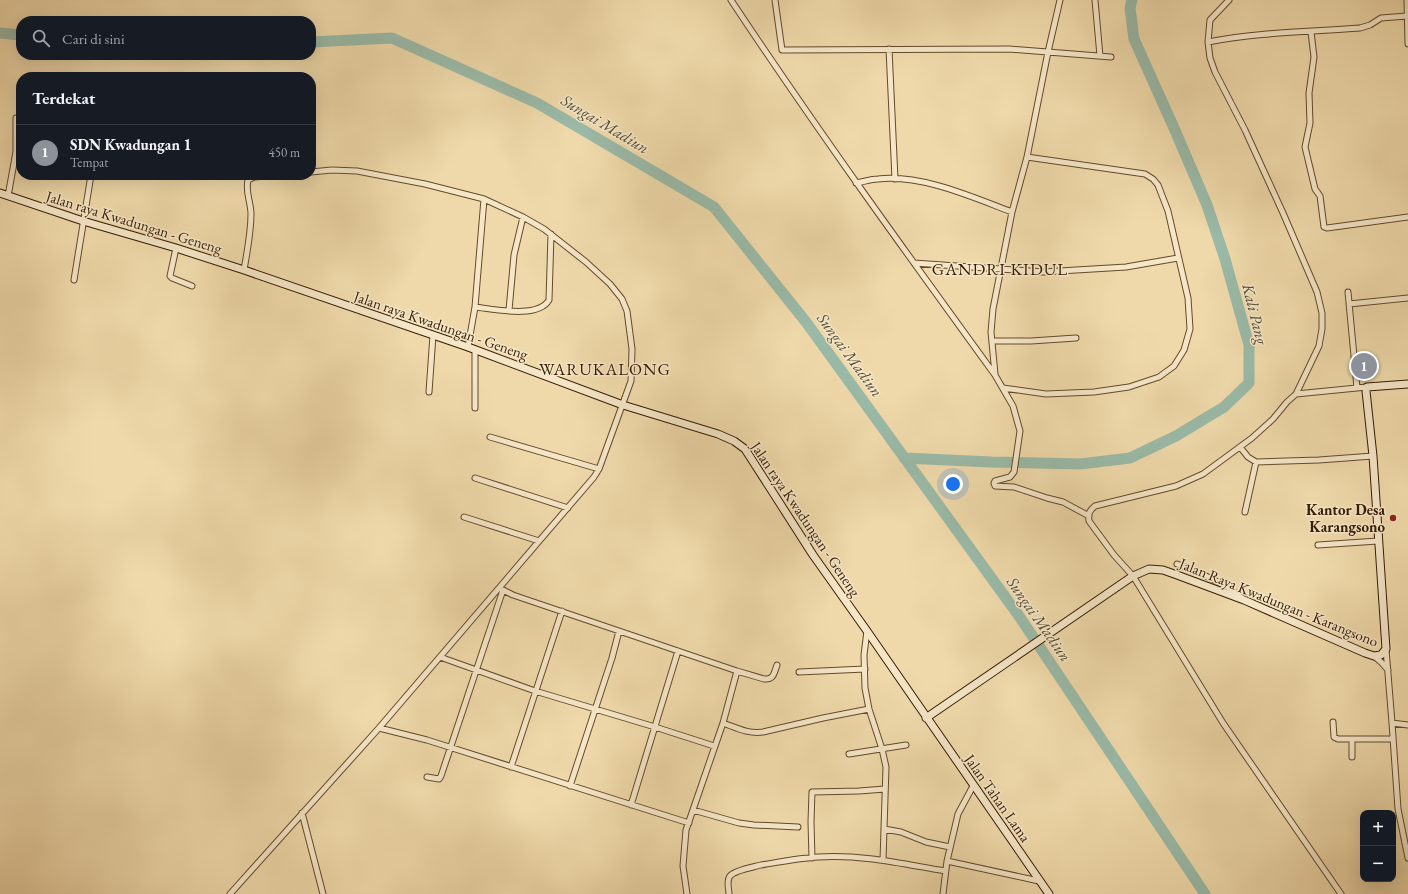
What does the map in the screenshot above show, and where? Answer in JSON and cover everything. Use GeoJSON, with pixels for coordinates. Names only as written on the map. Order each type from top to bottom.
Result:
{"type":"FeatureCollection","features":[{"type":"Feature","properties":{"kind":"main road","name":"Jalan raya Kwadungan - Geneng"},"geometry":{"type":"LineString","coordinates":[[0,193],[83,221],[176,248],[244,270],[468,347],[623,405],[734,440],[745,449],[813,555],[868,631],[926,718]]}},
{"type":"Feature","properties":{"kind":"main road"},"geometry":{"type":"LineString","coordinates":[[1367,387],[1408,384]]}},
{"type":"Feature","properties":{"kind":"main road","name":"Jalan Raya Kwadungan - Karangsono"},"geometry":{"type":"LineString","coordinates":[[926,718],[1133,576],[1149,569],[1163,570],[1244,600],[1374,656],[1381,655],[1386,649],[1373,456],[1366,391],[1367,387]]}},
{"type":"Feature","properties":{"kind":"main road","name":"Jalan Tahan Lama"},"geometry":{"type":"LineString","coordinates":[[926,718],[1048,894]]}},
{"type":"Feature","properties":{"kind":"street"},"geometry":{"type":"LineString","coordinates":[[731,0],[768,57],[856,183],[995,375],[1013,406],[1020,431],[1014,472],[1010,477],[995,481],[995,486],[1014,487],[1063,502],[1089,516]]}},
{"type":"Feature","properties":{"kind":"street"},"geometry":{"type":"LineString","coordinates":[[775,0],[782,50],[1002,49],[1110,58]]}},
{"type":"Feature","properties":{"kind":"street"},"geometry":{"type":"LineString","coordinates":[[995,375],[992,341],[993,309],[1012,212],[1027,157],[1060,0]]}},
{"type":"Feature","properties":{"kind":"street"},"geometry":{"type":"LineString","coordinates":[[1095,0],[1100,56]]}},
{"type":"Feature","properties":{"kind":"street"},"geometry":{"type":"LineString","coordinates":[[1229,0],[1210,20],[1208,42],[1210,58],[1215,72],[1245,130],[1283,213],[1317,292],[1322,313],[1322,329],[1319,346],[1296,394],[1287,402],[1273,419],[1240,447],[1203,474],[1176,486],[1095,506],[1090,510],[1089,521],[1114,555],[1133,576],[1223,723],[1341,894]]}},
{"type":"Feature","properties":{"kind":"street"},"geometry":{"type":"LineString","coordinates":[[1407,0],[1408,44]]}},
{"type":"Feature","properties":{"kind":"street"},"geometry":{"type":"LineString","coordinates":[[1208,42],[1230,38],[1360,28],[1370,25],[1381,18],[1407,16]]}},
{"type":"Feature","properties":{"kind":"street"},"geometry":{"type":"LineString","coordinates":[[1311,32],[1314,58],[1309,93],[1310,123],[1305,147],[1315,189],[1320,196],[1324,227],[1327,228],[1408,217]]}},
{"type":"Feature","properties":{"kind":"street"},"geometry":{"type":"LineString","coordinates":[[889,49],[895,179]]}},
{"type":"Feature","properties":{"kind":"street"},"geometry":{"type":"LineString","coordinates":[[8,196],[16,152],[16,118]]}},
{"type":"Feature","properties":{"kind":"street"},"geometry":{"type":"LineString","coordinates":[[1003,388],[1046,394],[1094,392],[1129,387],[1159,377],[1174,366],[1184,350],[1190,329],[1188,298],[1168,211],[1158,185],[1153,179],[1145,174],[1027,157]]}},
{"type":"Feature","properties":{"kind":"street"},"geometry":{"type":"LineString","coordinates":[[230,894],[501,589],[539,541],[600,469],[631,381],[632,349],[627,311],[622,299],[610,284],[586,262],[551,234],[523,217],[484,199],[425,184],[357,171],[332,170],[316,172]]}},
{"type":"Feature","properties":{"kind":"street"},"geometry":{"type":"LineString","coordinates":[[856,183],[878,178],[912,180],[961,192],[1012,212]]}},
{"type":"Feature","properties":{"kind":"street"},"geometry":{"type":"LineString","coordinates":[[74,280],[90,180]]}},
{"type":"Feature","properties":{"kind":"street"},"geometry":{"type":"LineString","coordinates":[[244,270],[249,241],[251,213],[247,187],[248,180]]}},
{"type":"Feature","properties":{"kind":"street"},"geometry":{"type":"LineString","coordinates":[[468,347],[475,307],[484,199]]}},
{"type":"Feature","properties":{"kind":"street"},"geometry":{"type":"LineString","coordinates":[[509,310],[514,255],[523,217]]}},
{"type":"Feature","properties":{"kind":"street"},"geometry":{"type":"LineString","coordinates":[[475,307],[532,311],[543,307],[549,300],[551,234]]}},
{"type":"Feature","properties":{"kind":"street"},"geometry":{"type":"LineString","coordinates":[[176,248],[170,276],[192,286]]}},
{"type":"Feature","properties":{"kind":"street"},"geometry":{"type":"LineString","coordinates":[[914,263],[1043,272],[1126,267],[1178,258]]}},
{"type":"Feature","properties":{"kind":"street"},"geometry":{"type":"LineString","coordinates":[[1348,292],[1357,388]]}},
{"type":"Feature","properties":{"kind":"street"},"geometry":{"type":"LineString","coordinates":[[1349,304],[1408,298]]}},
{"type":"Feature","properties":{"kind":"street"},"geometry":{"type":"LineString","coordinates":[[429,392],[433,335]]}},
{"type":"Feature","properties":{"kind":"street"},"geometry":{"type":"LineString","coordinates":[[992,341],[1031,341],[1076,338]]}},
{"type":"Feature","properties":{"kind":"street"},"geometry":{"type":"LineString","coordinates":[[475,350],[475,408]]}},
{"type":"Feature","properties":{"kind":"street"},"geometry":{"type":"LineString","coordinates":[[1296,394],[1367,387]]}},
{"type":"Feature","properties":{"kind":"street"},"geometry":{"type":"LineString","coordinates":[[490,437],[600,469]]}},
{"type":"Feature","properties":{"kind":"street"},"geometry":{"type":"LineString","coordinates":[[1240,447],[1248,457],[1256,462],[1319,460],[1373,456]]}},
{"type":"Feature","properties":{"kind":"street"},"geometry":{"type":"LineString","coordinates":[[1245,512],[1256,462]]}},
{"type":"Feature","properties":{"kind":"street"},"geometry":{"type":"LineString","coordinates":[[476,478],[568,508]]}},
{"type":"Feature","properties":{"kind":"street"},"geometry":{"type":"LineString","coordinates":[[464,518],[539,541]]}},
{"type":"Feature","properties":{"kind":"street"},"geometry":{"type":"LineString","coordinates":[[1318,545],[1378,541]]}},
{"type":"Feature","properties":{"kind":"street"},"geometry":{"type":"LineString","coordinates":[[1177,564],[1233,590],[1244,600]]}},
{"type":"Feature","properties":{"kind":"street"},"geometry":{"type":"LineString","coordinates":[[501,589],[562,612],[764,680],[769,680],[773,676],[777,665]]}},
{"type":"Feature","properties":{"kind":"street"},"geometry":{"type":"LineString","coordinates":[[427,777],[436,780],[441,776],[478,670],[501,589]]}},
{"type":"Feature","properties":{"kind":"street"},"geometry":{"type":"LineString","coordinates":[[511,767],[562,612]]}},
{"type":"Feature","properties":{"kind":"street"},"geometry":{"type":"LineString","coordinates":[[570,786],[612,658],[619,631]]}},
{"type":"Feature","properties":{"kind":"street"},"geometry":{"type":"LineString","coordinates":[[868,631],[864,656],[865,688],[886,768],[883,860]]}},
{"type":"Feature","properties":{"kind":"street"},"geometry":{"type":"LineString","coordinates":[[1386,649],[1398,809],[1408,858]]}},
{"type":"Feature","properties":{"kind":"street"},"geometry":{"type":"LineString","coordinates":[[631,805],[678,651]]}},
{"type":"Feature","properties":{"kind":"street"},"geometry":{"type":"LineString","coordinates":[[1374,656],[1388,670]]}},
{"type":"Feature","properties":{"kind":"street"},"geometry":{"type":"LineString","coordinates":[[440,657],[535,691],[596,708],[714,746]]}},
{"type":"Feature","properties":{"kind":"street"},"geometry":{"type":"LineString","coordinates":[[799,672],[865,669]]}},
{"type":"Feature","properties":{"kind":"street"},"geometry":{"type":"LineString","coordinates":[[686,894],[683,866],[686,830],[723,723],[737,671]]}},
{"type":"Feature","properties":{"kind":"street"},"geometry":{"type":"LineString","coordinates":[[723,723],[745,732],[758,733],[870,709]]}},
{"type":"Feature","properties":{"kind":"street"},"geometry":{"type":"LineString","coordinates":[[1333,722],[1334,737],[1338,739],[1393,739]]}},
{"type":"Feature","properties":{"kind":"street"},"geometry":{"type":"LineString","coordinates":[[1392,723],[1408,725]]}},
{"type":"Feature","properties":{"kind":"street"},"geometry":{"type":"LineString","coordinates":[[379,728],[427,740],[689,823]]}},
{"type":"Feature","properties":{"kind":"street"},"geometry":{"type":"LineString","coordinates":[[1352,739],[1352,757]]}},
{"type":"Feature","properties":{"kind":"street"},"geometry":{"type":"LineString","coordinates":[[849,754],[906,746]]}},
{"type":"Feature","properties":{"kind":"street"},"geometry":{"type":"LineString","coordinates":[[943,894],[945,871],[958,814],[973,786]]}},
{"type":"Feature","properties":{"kind":"street"},"geometry":{"type":"LineString","coordinates":[[812,858],[812,792],[885,789]]}},
{"type":"Feature","properties":{"kind":"street"},"geometry":{"type":"LineString","coordinates":[[693,810],[739,823],[798,827]]}},
{"type":"Feature","properties":{"kind":"street"},"geometry":{"type":"LineString","coordinates":[[302,814],[323,894]]}},
{"type":"Feature","properties":{"kind":"street"},"geometry":{"type":"LineString","coordinates":[[884,829],[901,832],[926,842],[950,847]]}},
{"type":"Feature","properties":{"kind":"street"},"geometry":{"type":"LineString","coordinates":[[730,894],[728,880],[730,876],[735,873],[751,867],[812,858],[839,857],[883,860],[945,871]]}},
{"type":"Feature","properties":{"kind":"street"},"geometry":{"type":"LineString","coordinates":[[947,861],[1039,881]]}},
{"type":"Feature","properties":{"kind":"waterway","name":"Kali Pang"},"geometry":{"type":"LineString","coordinates":[[904,458],[1080,464],[1130,458],[1176,436],[1224,407],[1249,383],[1249,345],[1225,259],[1207,205],[1134,39],[1130,8],[1132,0]]}},
{"type":"Feature","properties":{"kind":"waterway","name":"Sungai Madiun"},"geometry":{"type":"LineString","coordinates":[[0,33],[16,35]]}},
{"type":"Feature","properties":{"kind":"waterway","name":"Sungai Madiun"},"geometry":{"type":"LineString","coordinates":[[316,42],[392,38],[537,103],[714,207],[806,322],[1019,616],[1205,894]]}},
{"type":"Feature","properties":{"kind":"place","name":"SDN Kwadungan 1"},"geometry":{"type":"Point","coordinates":[1364,366]}},
{"type":"Feature","properties":{"kind":"place","name":"Kantor Desa Karangsono"},"geometry":{"type":"Point","coordinates":[1393,518]}},
{"type":"Feature","properties":{"kind":"district","name":"GANDRI KIDUL"},"geometry":{"type":"Point","coordinates":[1000,269]}},
{"type":"Feature","properties":{"kind":"district","name":"WARUKALONG"},"geometry":{"type":"Point","coordinates":[605,369]}}]}
